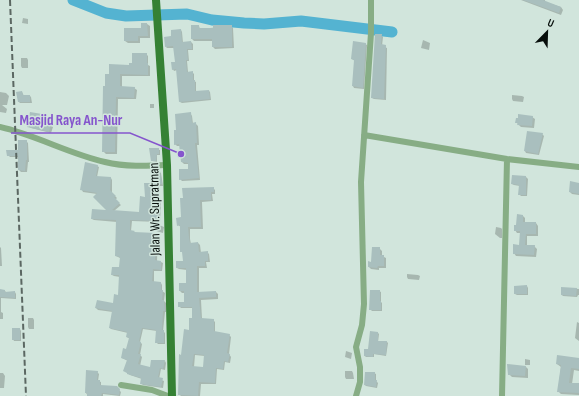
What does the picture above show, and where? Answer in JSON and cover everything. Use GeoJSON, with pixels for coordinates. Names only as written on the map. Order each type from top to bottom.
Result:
{"type":"FeatureCollection","features":[{"type":"Feature","properties":{"kind":"main road","name":"Jalan Wr. Supratman"},"geometry":{"type":"LineString","coordinates":[[156,2],[167,165],[172,396]]}},
{"type":"Feature","properties":{"kind":"street"},"geometry":{"type":"LineString","coordinates":[[356,396],[360,382],[360,367],[356,347],[362,325],[364,304],[361,182],[371,30],[371,0]]}},
{"type":"Feature","properties":{"kind":"street"},"geometry":{"type":"LineString","coordinates":[[0,127],[16,130],[106,163],[133,166],[167,165]]}},
{"type":"Feature","properties":{"kind":"street"},"geometry":{"type":"LineString","coordinates":[[364,135],[507,159],[579,167]]}},
{"type":"Feature","properties":{"kind":"street"},"geometry":{"type":"LineString","coordinates":[[502,396],[507,159]]}},
{"type":"Feature","properties":{"kind":"street"},"geometry":{"type":"LineString","coordinates":[[121,385],[152,390],[168,396]]}},
{"type":"Feature","properties":{"kind":"building"},"geometry":{"type":"Polygon","coordinates":[[[523,0],[543,0],[561,7],[559,13],[523,0]]]}},
{"type":"Feature","properties":{"kind":"building"},"geometry":{"type":"Polygon","coordinates":[[[141,23],[147,23],[148,36],[138,36],[138,41],[124,41],[124,28],[141,28],[141,23]]]}},
{"type":"Feature","properties":{"kind":"building"},"geometry":{"type":"Polygon","coordinates":[[[191,25],[199,25],[199,28],[213,28],[213,25],[232,25],[232,47],[212,47],[212,39],[191,39],[191,25]]]}},
{"type":"Feature","properties":{"kind":"building"},"geometry":{"type":"Polygon","coordinates":[[[181,29],[182,42],[191,41],[192,49],[187,49],[187,72],[193,71],[195,91],[209,90],[210,99],[179,102],[176,69],[172,70],[171,62],[175,62],[173,46],[165,47],[164,37],[171,36],[171,30],[181,29]]]}},
{"type":"Feature","properties":{"kind":"building"},"geometry":{"type":"Polygon","coordinates":[[[375,34],[382,34],[381,44],[386,45],[384,99],[371,98],[375,34]]]}},
{"type":"Feature","properties":{"kind":"building"},"geometry":{"type":"Polygon","coordinates":[[[353,41],[366,43],[363,88],[352,86],[354,60],[351,59],[353,41]]]}},
{"type":"Feature","properties":{"kind":"building"},"geometry":{"type":"Polygon","coordinates":[[[132,53],[147,53],[148,75],[120,74],[120,86],[135,87],[134,98],[116,97],[115,152],[102,152],[103,86],[105,86],[105,74],[109,74],[109,64],[129,65],[129,63],[132,63],[132,53]]]}},
{"type":"Feature","properties":{"kind":"building"},"geometry":{"type":"Polygon","coordinates":[[[22,91],[23,95],[30,95],[30,102],[18,102],[16,92],[22,91]]]}},
{"type":"Feature","properties":{"kind":"building"},"geometry":{"type":"Polygon","coordinates":[[[30,112],[42,114],[40,121],[51,124],[49,132],[27,127],[30,112]]]}},
{"type":"Feature","properties":{"kind":"building"},"geometry":{"type":"Polygon","coordinates":[[[191,112],[192,123],[196,122],[197,143],[195,143],[199,178],[179,180],[179,169],[188,169],[188,163],[181,162],[179,144],[174,145],[174,130],[176,130],[175,114],[191,112]]]}},
{"type":"Feature","properties":{"kind":"building"},"geometry":{"type":"Polygon","coordinates":[[[518,114],[533,116],[532,126],[517,125],[518,123],[515,123],[516,118],[518,118],[518,114]]]}},
{"type":"Feature","properties":{"kind":"building"},"geometry":{"type":"Polygon","coordinates":[[[527,131],[543,133],[538,154],[524,151],[527,131]]]}},
{"type":"Feature","properties":{"kind":"building"},"geometry":{"type":"Polygon","coordinates":[[[18,140],[27,140],[27,160],[25,171],[18,170],[18,156],[7,156],[6,150],[18,150],[18,140]]]}},
{"type":"Feature","properties":{"kind":"building"},"geometry":{"type":"Polygon","coordinates":[[[149,148],[159,148],[159,154],[157,154],[156,161],[151,161],[149,148]]]}},
{"type":"Feature","properties":{"kind":"building"},"geometry":{"type":"Polygon","coordinates":[[[85,162],[98,165],[96,176],[111,177],[110,190],[120,203],[112,210],[139,212],[140,196],[145,197],[144,183],[152,183],[152,171],[160,171],[162,184],[153,184],[154,199],[160,200],[158,221],[130,220],[130,230],[135,231],[134,232],[156,233],[155,260],[161,261],[161,270],[153,269],[152,281],[161,282],[161,290],[163,290],[162,300],[164,300],[165,311],[163,311],[162,330],[164,330],[164,343],[155,343],[156,330],[142,328],[138,354],[141,354],[138,364],[150,367],[151,360],[165,360],[163,369],[160,368],[158,377],[163,378],[161,387],[140,384],[141,378],[127,374],[123,371],[127,360],[121,358],[123,348],[126,349],[129,338],[126,337],[127,332],[109,328],[112,311],[95,308],[97,300],[113,303],[114,294],[118,295],[119,275],[111,275],[112,267],[119,267],[120,257],[115,256],[116,220],[91,219],[92,209],[106,210],[93,197],[97,193],[80,190],[85,162]]]}},
{"type":"Feature","properties":{"kind":"building"},"geometry":{"type":"Polygon","coordinates":[[[512,175],[526,176],[526,195],[518,195],[519,185],[511,184],[512,175]]]}},
{"type":"Feature","properties":{"kind":"building"},"geometry":{"type":"Polygon","coordinates":[[[570,181],[579,183],[579,194],[569,192],[570,181]]]}},
{"type":"Feature","properties":{"kind":"building"},"geometry":{"type":"Polygon","coordinates":[[[214,187],[214,192],[211,192],[211,200],[200,200],[201,227],[188,227],[189,237],[190,243],[198,242],[199,252],[208,251],[208,261],[205,261],[205,266],[197,266],[197,292],[216,291],[216,297],[199,298],[201,318],[214,319],[214,331],[230,334],[227,353],[230,354],[228,362],[224,361],[223,369],[216,368],[215,383],[199,382],[198,396],[178,395],[179,354],[181,355],[184,329],[189,330],[189,318],[192,318],[192,307],[178,307],[178,302],[184,302],[184,291],[179,291],[179,283],[186,283],[186,268],[176,268],[176,261],[183,261],[182,252],[180,252],[180,225],[177,226],[176,218],[181,217],[180,198],[183,198],[182,188],[214,187]],[[194,354],[192,366],[203,367],[204,355],[194,354]]]}},
{"type":"Feature","properties":{"kind":"building"},"geometry":{"type":"Polygon","coordinates":[[[517,214],[523,215],[523,222],[536,222],[536,234],[526,234],[525,245],[535,245],[534,255],[513,254],[513,244],[519,245],[520,231],[514,231],[517,214]]]}},
{"type":"Feature","properties":{"kind":"building"},"geometry":{"type":"Polygon","coordinates":[[[372,247],[380,247],[380,255],[384,255],[384,266],[378,266],[377,268],[368,267],[368,261],[371,262],[372,247]]]}},
{"type":"Feature","properties":{"kind":"building"},"geometry":{"type":"Polygon","coordinates":[[[527,285],[527,294],[514,294],[514,286],[527,285]]]}},
{"type":"Feature","properties":{"kind":"building"},"geometry":{"type":"Polygon","coordinates":[[[561,287],[577,288],[576,296],[561,295],[561,287]]]}},
{"type":"Feature","properties":{"kind":"building"},"geometry":{"type":"Polygon","coordinates":[[[0,289],[5,290],[5,292],[15,291],[15,298],[0,297],[0,289]]]}},
{"type":"Feature","properties":{"kind":"building"},"geometry":{"type":"Polygon","coordinates":[[[370,290],[380,290],[381,310],[369,310],[370,290]]]}},
{"type":"Feature","properties":{"kind":"building"},"geometry":{"type":"Polygon","coordinates":[[[12,328],[20,328],[20,340],[12,340],[12,328]]]}},
{"type":"Feature","properties":{"kind":"building"},"geometry":{"type":"Polygon","coordinates":[[[370,331],[378,332],[378,341],[387,341],[386,355],[373,354],[373,357],[364,356],[364,349],[368,349],[370,331]]]}},
{"type":"Feature","properties":{"kind":"building"},"geometry":{"type":"Polygon","coordinates":[[[557,355],[579,358],[579,369],[571,368],[569,383],[579,383],[579,393],[557,392],[561,365],[556,364],[557,355]]]}},
{"type":"Feature","properties":{"kind":"building"},"geometry":{"type":"Polygon","coordinates":[[[507,364],[526,366],[525,376],[508,375],[507,364]]]}},
{"type":"Feature","properties":{"kind":"building"},"geometry":{"type":"Polygon","coordinates":[[[86,370],[98,371],[97,380],[100,380],[100,385],[117,386],[120,389],[119,395],[102,393],[101,396],[87,396],[87,393],[85,393],[86,370]]]}},
{"type":"Feature","properties":{"kind":"building"},"geometry":{"type":"Polygon","coordinates":[[[365,372],[375,372],[375,380],[377,380],[376,387],[364,385],[365,372]]]}},
{"type":"Feature","properties":{"kind":"waterway"},"geometry":{"type":"LineString","coordinates":[[73,0],[106,13],[126,16],[187,14],[212,20],[244,23],[264,24],[301,21],[392,32]]}},
{"type":"Feature","properties":{"kind":"railway"},"geometry":{"type":"LineString","coordinates":[[10,0],[26,396]]}},
{"type":"Feature","properties":{"kind":"place","name":"Masjid Raya An-Nur"},"geometry":{"type":"Point","coordinates":[181,154]}}]}
